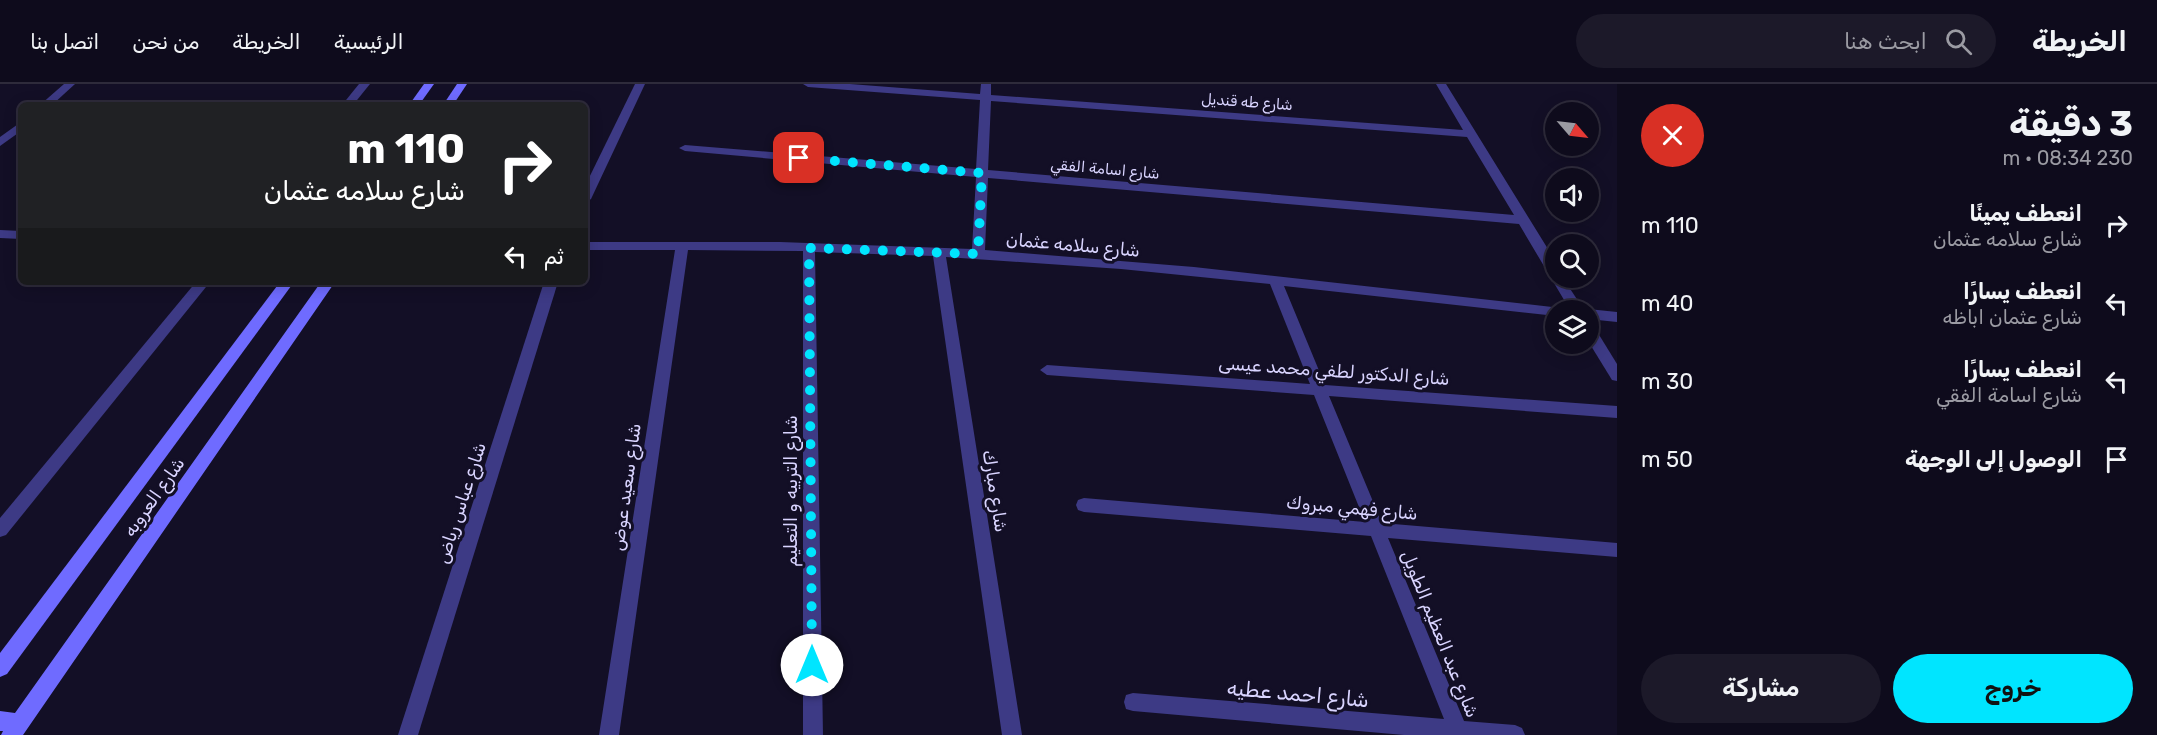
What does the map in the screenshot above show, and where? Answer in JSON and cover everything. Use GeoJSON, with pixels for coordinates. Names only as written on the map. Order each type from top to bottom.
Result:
{"type":"FeatureCollection","features":[{"type":"Feature","properties":{"kind":"street"},"geometry":{"type":"LineString","coordinates":[[49,102],[70,84]]}},
{"type":"Feature","properties":{"kind":"street"},"geometry":{"type":"LineString","coordinates":[[350,102],[365,84]]}},
{"type":"Feature","properties":{"kind":"street"},"geometry":{"type":"LineString","coordinates":[[416,102],[429,84]]}},
{"type":"Feature","properties":{"kind":"street"},"geometry":{"type":"LineString","coordinates":[[450,102],[462,84]]}},
{"type":"Feature","properties":{"kind":"street"},"geometry":{"type":"LineString","coordinates":[[588,193],[640,84]]}},
{"type":"Feature","properties":{"kind":"street","name":"شارع طه قنديل"},"geometry":{"type":"LineString","coordinates":[[808,84],[1471,134]]}},
{"type":"Feature","properties":{"kind":"street"},"geometry":{"type":"LineString","coordinates":[[978,254],[986,84]]}},
{"type":"Feature","properties":{"kind":"street"},"geometry":{"type":"LineString","coordinates":[[1441,84],[1545,258]]}},
{"type":"Feature","properties":{"kind":"street"},"geometry":{"type":"LineString","coordinates":[[0,143],[18,128]]}},
{"type":"Feature","properties":{"kind":"street","name":"شارع اسامة الفقي"},"geometry":{"type":"LineString","coordinates":[[685,148],[1522,220]]}},
{"type":"Feature","properties":{"kind":"street"},"geometry":{"type":"LineString","coordinates":[[0,234],[18,235]]}},
{"type":"Feature","properties":{"kind":"street","name":"شارع سلامه عثمان"},"geometry":{"type":"LineString","coordinates":[[588,246],[809,248],[978,254],[1275,281],[1545,310]]}},
{"type":"Feature","properties":{"kind":"street","name":"شارع سعيد عوض"},"geometry":{"type":"LineString","coordinates":[[609,735],[682,246]]}},
{"type":"Feature","properties":{"kind":"street","name":"شارع التربيه و التعليم"},"geometry":{"type":"LineString","coordinates":[[809,248],[813,735]]}},
{"type":"Feature","properties":{"kind":"street","name":"شارع مبارك"},"geometry":{"type":"LineString","coordinates":[[939,252],[1012,735]]}},
{"type":"Feature","properties":{"kind":"street","name":"شارع عبد العظيم الطويل"},"geometry":{"type":"LineString","coordinates":[[1275,281],[1459,733]]}},
{"type":"Feature","properties":{"kind":"street"},"geometry":{"type":"LineString","coordinates":[[0,530],[201,285]]}},
{"type":"Feature","properties":{"kind":"street","name":"شارع العروبه"},"geometry":{"type":"LineString","coordinates":[[0,669],[285,285]]}},
{"type":"Feature","properties":{"kind":"street","name":"شارع العروبه"},"geometry":{"type":"LineString","coordinates":[[10,727],[326,285]]}},
{"type":"Feature","properties":{"kind":"street","name":"شارع عباس رياض"},"geometry":{"type":"LineString","coordinates":[[408,735],[550,285]]}},
{"type":"Feature","properties":{"kind":"street"},"geometry":{"type":"LineString","coordinates":[[1599,315],[1617,317]]}},
{"type":"Feature","properties":{"kind":"street"},"geometry":{"type":"LineString","coordinates":[[1599,347],[1617,376]]}},
{"type":"Feature","properties":{"kind":"street","name":"شارع الدكتور لطفي محمد عيسى"},"geometry":{"type":"LineString","coordinates":[[1047,370],[1617,412]]}},
{"type":"Feature","properties":{"kind":"street","name":"شارع فهمي مبروك"},"geometry":{"type":"LineString","coordinates":[[1084,505],[1617,550]]}},
{"type":"Feature","properties":{"kind":"street","name":"شارع احمد عطيه"},"geometry":{"type":"LineString","coordinates":[[1133,702],[1459,733],[1515,735]]}},
{"type":"Feature","properties":{"kind":"route"},"geometry":{"type":"LineString","coordinates":[[799,158],[982,173],[978,254],[809,248],[812,665]]}}]}
